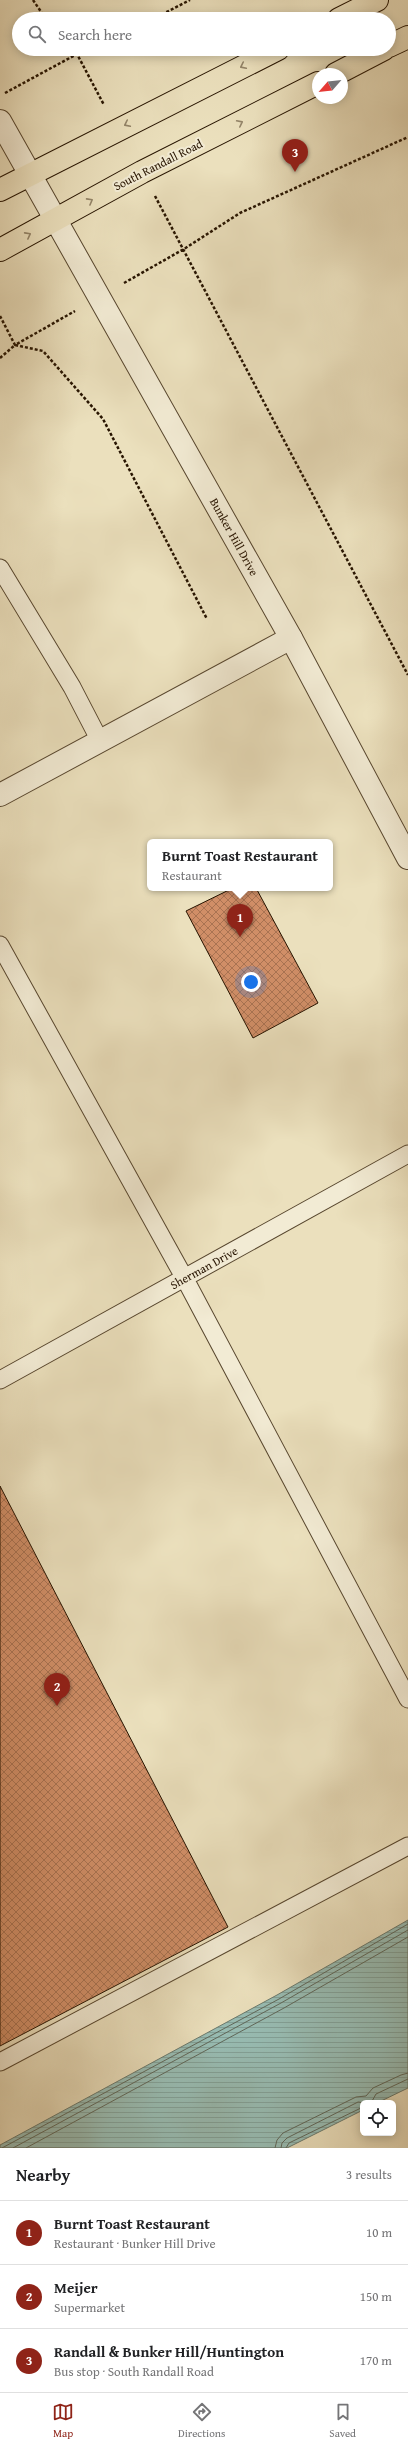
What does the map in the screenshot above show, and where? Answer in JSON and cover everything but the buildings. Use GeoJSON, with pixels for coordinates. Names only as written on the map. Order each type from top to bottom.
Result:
{"type":"FeatureCollection","features":[{"type":"Feature","properties":{"kind":"main road"},"geometry":{"type":"LineString","coordinates":[[353,12],[377,0]]}},
{"type":"Feature","properties":{"kind":"main road"},"geometry":{"type":"LineString","coordinates":[[396,43],[408,37]]}},
{"type":"Feature","properties":{"kind":"main road"},"geometry":{"type":"LineString","coordinates":[[0,190],[264,56]]}},
{"type":"Feature","properties":{"kind":"main road"},"geometry":{"type":"LineString","coordinates":[[348,68],[371,56]]}},
{"type":"Feature","properties":{"kind":"main road","name":"South Randall Road"},"geometry":{"type":"LineString","coordinates":[[0,250],[142,172],[312,86]]}},
{"type":"Feature","properties":{"kind":"street","name":"Bunker Hill Drive"},"geometry":{"type":"LineString","coordinates":[[0,121],[291,638],[408,858]]}},
{"type":"Feature","properties":{"kind":"street"},"geometry":{"type":"LineString","coordinates":[[0,795],[291,638]]}},
{"type":"Feature","properties":{"kind":"lane"},"geometry":{"type":"LineString","coordinates":[[0,568],[72,687],[100,741]]}},
{"type":"Feature","properties":{"kind":"lane"},"geometry":{"type":"LineString","coordinates":[[0,945],[185,1279],[408,1699]]}},
{"type":"Feature","properties":{"kind":"lane","name":"Sherman Drive"},"geometry":{"type":"LineString","coordinates":[[0,1380],[185,1279],[408,1154]]}},
{"type":"Feature","properties":{"kind":"lane"},"geometry":{"type":"LineString","coordinates":[[0,2062],[408,1846]]}},
{"type":"Feature","properties":{"kind":"path"},"geometry":{"type":"LineString","coordinates":[[33,0],[41,12]]}},
{"type":"Feature","properties":{"kind":"path"},"geometry":{"type":"LineString","coordinates":[[167,12],[190,0]]}},
{"type":"Feature","properties":{"kind":"path"},"geometry":{"type":"LineString","coordinates":[[0,96],[73,56]]}},
{"type":"Feature","properties":{"kind":"path"},"geometry":{"type":"LineString","coordinates":[[408,137],[240,213],[184,249],[408,675]]}},
{"type":"Feature","properties":{"kind":"path"},"geometry":{"type":"LineString","coordinates":[[0,316],[15,345]]}},
{"type":"Feature","properties":{"kind":"path"},"geometry":{"type":"LineString","coordinates":[[0,358],[15,345]]}},
{"type":"Feature","properties":{"kind":"path"},"geometry":{"type":"LineString","coordinates":[[15,345],[43,350],[103,419],[207,619]]}},
{"type":"Feature","properties":{"kind":"water"},"geometry":{"type":"Polygon","coordinates":[[[408,1920],[408,2088],[383,2100],[360,2100],[360,2112],[287,2148],[0,2148],[0,2145],[277,1995],[408,1920]]]}},
{"type":"Feature","properties":{"kind":"place","name":"Randall & Bunker Hill/Huntington"},"geometry":{"type":"Point","coordinates":[295,172]}},
{"type":"Feature","properties":{"kind":"place","name":"Burnt Toast Restaurant"},"geometry":{"type":"Point","coordinates":[240,937]}},
{"type":"Feature","properties":{"kind":"place","name":"Meijer"},"geometry":{"type":"Point","coordinates":[57,1706]}}]}
